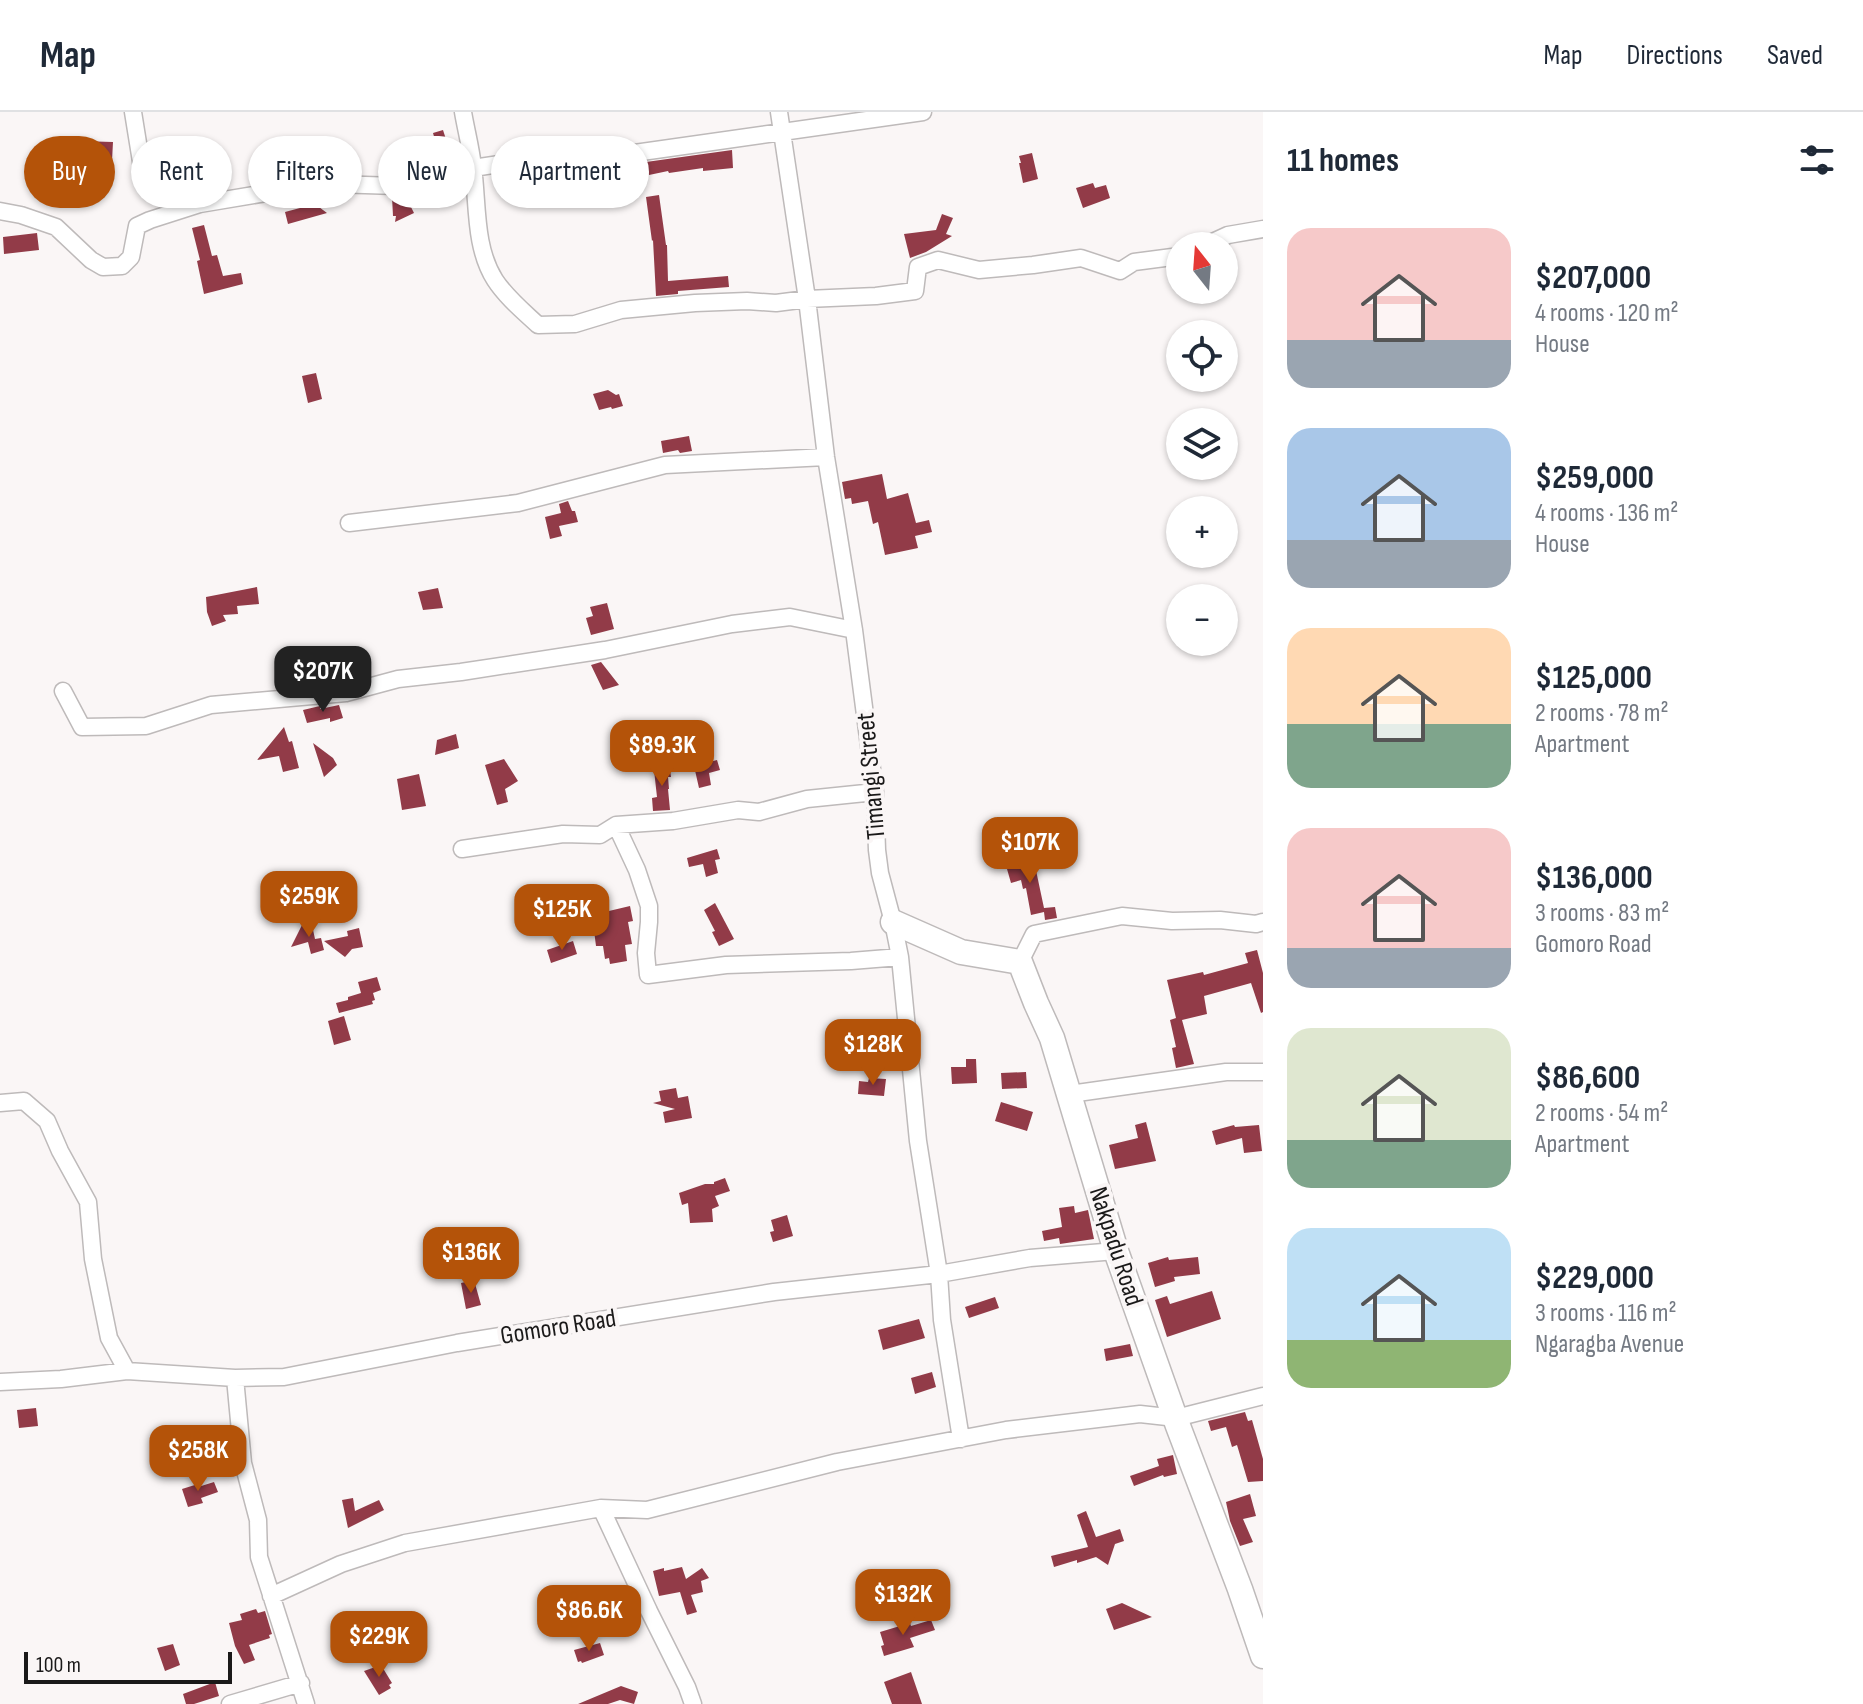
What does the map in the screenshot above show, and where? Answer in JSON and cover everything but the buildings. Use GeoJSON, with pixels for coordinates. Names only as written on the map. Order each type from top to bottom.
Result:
{"type":"FeatureCollection","features":[{"type":"Feature","properties":{"kind":"street"},"geometry":{"type":"LineString","coordinates":[[133,112],[137,136]]}},
{"type":"Feature","properties":{"kind":"street"},"geometry":{"type":"LineString","coordinates":[[463,112],[467,136]]}},
{"type":"Feature","properties":{"kind":"street","name":"Timangi Street"},"geometry":{"type":"LineString","coordinates":[[779,112],[807,299],[826,457],[854,630],[875,792],[880,873],[900,957],[918,1141],[961,1439]]}},
{"type":"Feature","properties":{"kind":"street"},"geometry":{"type":"LineString","coordinates":[[475,168],[538,158],[571,162],[923,112]]}},
{"type":"Feature","properties":{"kind":"street"},"geometry":{"type":"LineString","coordinates":[[232,199],[334,184],[378,185]]}},
{"type":"Feature","properties":{"kind":"street"},"geometry":{"type":"LineString","coordinates":[[475,203],[484,256],[495,279],[538,325],[575,324],[621,310],[680,304],[776,303],[915,291],[918,267],[938,260],[979,270],[1081,258],[1120,271],[1134,262],[1166,258]]}},
{"type":"Feature","properties":{"kind":"street"},"geometry":{"type":"LineString","coordinates":[[0,211],[56,227],[91,260],[103,267],[122,266],[131,257],[137,226],[188,208]]}},
{"type":"Feature","properties":{"kind":"street"},"geometry":{"type":"LineString","coordinates":[[1238,233],[1263,229]]}},
{"type":"Feature","properties":{"kind":"street"},"geometry":{"type":"LineString","coordinates":[[349,523],[518,503],[665,465],[826,457]]}},
{"type":"Feature","properties":{"kind":"street"},"geometry":{"type":"LineString","coordinates":[[63,691],[82,727],[146,726],[211,705],[346,693],[398,679],[605,650],[732,624],[790,617],[854,630]]}},
{"type":"Feature","properties":{"kind":"street"},"geometry":{"type":"LineString","coordinates":[[462,849],[563,834],[600,835],[616,825],[673,821],[738,810],[759,812],[807,799],[875,792]]}},
{"type":"Feature","properties":{"kind":"street"},"geometry":{"type":"LineString","coordinates":[[616,825],[637,870],[649,906],[648,975],[726,965],[900,957]]}},
{"type":"Feature","properties":{"kind":"street"},"geometry":{"type":"LineString","coordinates":[[893,922],[961,952],[1020,962],[1034,934],[1122,916],[1172,921],[1263,922]]}},
{"type":"Feature","properties":{"kind":"street","name":"Nakpadu Road"},"geometry":{"type":"LineString","coordinates":[[1020,962],[1052,1038],[1116,1251],[1263,1656]]}},
{"type":"Feature","properties":{"kind":"street"},"geometry":{"type":"LineString","coordinates":[[1070,1094],[1226,1072],[1263,1072]]}},
{"type":"Feature","properties":{"kind":"street"},"geometry":{"type":"LineString","coordinates":[[0,1103],[24,1101],[47,1121],[88,1202],[93,1259],[109,1338],[127,1371]]}},
{"type":"Feature","properties":{"kind":"street","name":"Gomoro Road"},"geometry":{"type":"LineString","coordinates":[[0,1382],[127,1371],[235,1378],[284,1377],[472,1341],[774,1292],[939,1274],[1030,1258],[1116,1251]]}},
{"type":"Feature","properties":{"kind":"street"},"geometry":{"type":"LineString","coordinates":[[235,1378],[243,1463],[258,1520],[259,1557],[306,1704]]}},
{"type":"Feature","properties":{"kind":"street"},"geometry":{"type":"LineString","coordinates":[[271,1596],[341,1564],[405,1543],[601,1508],[647,1510],[837,1462],[1006,1430],[1140,1414],[1176,1418],[1263,1396]]}},
{"type":"Feature","properties":{"kind":"street"},"geometry":{"type":"LineString","coordinates":[[601,1508],[693,1704]]}},
{"type":"Feature","properties":{"kind":"street"},"geometry":{"type":"LineString","coordinates":[[230,1704],[301,1683]]}}]}
